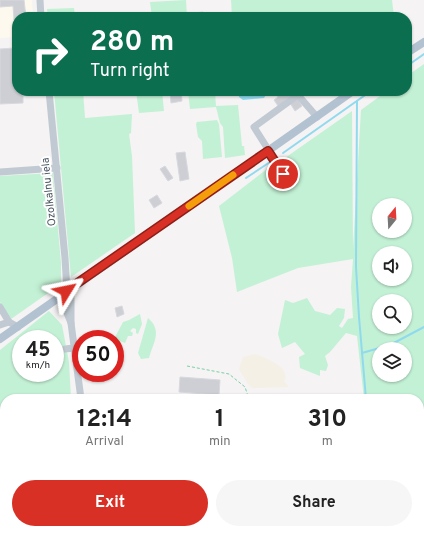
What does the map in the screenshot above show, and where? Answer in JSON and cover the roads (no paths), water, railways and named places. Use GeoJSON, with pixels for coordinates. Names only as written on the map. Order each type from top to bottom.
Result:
{"type":"FeatureCollection","features":[{"type":"Feature","properties":{"kind":"main road"},"geometry":{"type":"LineString","coordinates":[[412,50],[424,42]]}},
{"type":"Feature","properties":{"kind":"main road"},"geometry":{"type":"LineString","coordinates":[[0,339],[66,291],[347,96]]}},
{"type":"Feature","properties":{"kind":"street"},"geometry":{"type":"LineString","coordinates":[[40,0],[41,12]]}},
{"type":"Feature","properties":{"kind":"street","name":"Ozolkalnu iela"},"geometry":{"type":"LineString","coordinates":[[50,96],[65,258],[66,291],[71,294],[72,331]]}},
{"type":"Feature","properties":{"kind":"street"},"geometry":{"type":"LineString","coordinates":[[283,174],[254,127],[293,96]]}},
{"type":"Feature","properties":{"kind":"street"},"geometry":{"type":"LineString","coordinates":[[300,96],[317,117]]}},
{"type":"Feature","properties":{"kind":"street"},"geometry":{"type":"LineString","coordinates":[[0,172],[57,168]]}},
{"type":"Feature","properties":{"kind":"street"},"geometry":{"type":"LineString","coordinates":[[0,307],[10,322],[18,327]]}},
{"type":"Feature","properties":{"kind":"street"},"geometry":{"type":"LineString","coordinates":[[0,325],[10,322]]}},
{"type":"Feature","properties":{"kind":"street"},"geometry":{"type":"LineString","coordinates":[[65,349],[72,348]]}},
{"type":"Feature","properties":{"kind":"street"},"geometry":{"type":"LineString","coordinates":[[79,382],[81,394]]}},
{"type":"Feature","properties":{"kind":"water"},"geometry":{"type":"Polygon","coordinates":[[[265,96],[264,98],[243,100],[239,97],[265,96]]]}},
{"type":"Feature","properties":{"kind":"waterway"},"geometry":{"type":"LineString","coordinates":[[412,62],[424,54]]}},
{"type":"Feature","properties":{"kind":"waterway"},"geometry":{"type":"LineString","coordinates":[[283,153],[364,96]]}},
{"type":"Feature","properties":{"kind":"waterway"},"geometry":{"type":"LineString","coordinates":[[357,101],[356,267],[366,394]]}},
{"type":"Feature","properties":{"kind":"waterway"},"geometry":{"type":"LineString","coordinates":[[246,178],[270,162]]}},
{"type":"Feature","properties":{"kind":"waterway"},"geometry":{"type":"LineString","coordinates":[[362,353],[390,345],[424,327]]}}]}
